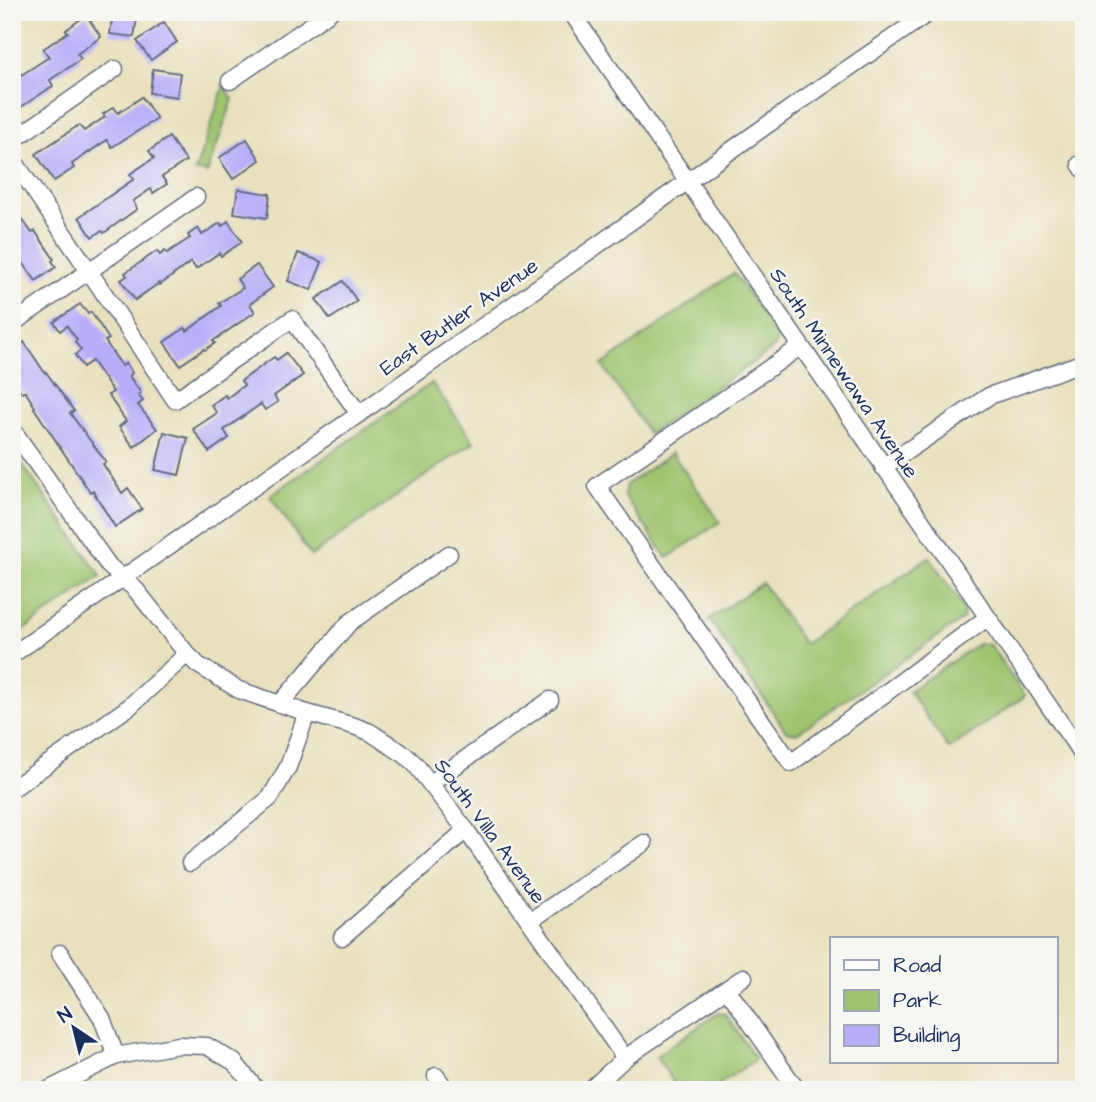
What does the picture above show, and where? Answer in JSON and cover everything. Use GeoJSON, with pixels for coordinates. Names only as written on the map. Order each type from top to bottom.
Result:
{"type":"FeatureCollection","features":[{"type":"Feature","properties":{"kind":"street"},"geometry":{"type":"LineString","coordinates":[[230,81],[330,12]]}},
{"type":"Feature","properties":{"kind":"street","name":"South Minnewawa Avenue"},"geometry":{"type":"LineString","coordinates":[[571,12],[1084,757]]}},
{"type":"Feature","properties":{"kind":"street","name":"East Butler Avenue"},"geometry":{"type":"LineString","coordinates":[[12,655],[930,12]]}},
{"type":"Feature","properties":{"kind":"street"},"geometry":{"type":"LineString","coordinates":[[12,141],[115,69]]}},
{"type":"Feature","properties":{"kind":"street"},"geometry":{"type":"LineString","coordinates":[[12,158],[175,400],[292,318],[359,414]]}},
{"type":"Feature","properties":{"kind":"street"},"geometry":{"type":"LineString","coordinates":[[12,324],[196,197]]}},
{"type":"Feature","properties":{"kind":"street"},"geometry":{"type":"LineString","coordinates":[[800,347],[597,486],[792,763],[987,618]]}},
{"type":"Feature","properties":{"kind":"street"},"geometry":{"type":"LineString","coordinates":[[883,467],[989,396],[1084,362]]}},
{"type":"Feature","properties":{"kind":"street","name":"South Villa Avenue"},"geometry":{"type":"LineString","coordinates":[[12,429],[109,566],[136,590],[187,654],[211,674],[232,686],[280,704],[370,732],[405,755],[431,783],[466,830],[625,1058]]}},
{"type":"Feature","properties":{"kind":"street"},"geometry":{"type":"LineString","coordinates":[[280,704],[349,623],[449,554]]}},
{"type":"Feature","properties":{"kind":"street"},"geometry":{"type":"LineString","coordinates":[[12,789],[129,707],[187,654]]}},
{"type":"Feature","properties":{"kind":"street"},"geometry":{"type":"LineString","coordinates":[[431,783],[550,700]]}},
{"type":"Feature","properties":{"kind":"street"},"geometry":{"type":"LineString","coordinates":[[190,863],[270,798],[288,767],[307,713]]}},
{"type":"Feature","properties":{"kind":"street"},"geometry":{"type":"LineString","coordinates":[[342,937],[466,830]]}},
{"type":"Feature","properties":{"kind":"street"},"geometry":{"type":"LineString","coordinates":[[530,921],[644,843]]}},
{"type":"Feature","properties":{"kind":"street"},"geometry":{"type":"LineString","coordinates":[[60,953],[102,1018],[116,1056]]}},
{"type":"Feature","properties":{"kind":"street"},"geometry":{"type":"LineString","coordinates":[[590,1090],[625,1058],[744,977]]}},
{"type":"Feature","properties":{"kind":"street"},"geometry":{"type":"LineString","coordinates":[[727,989],[797,1090]]}},
{"type":"Feature","properties":{"kind":"street"},"geometry":{"type":"LineString","coordinates":[[48,1090],[116,1056],[179,1045],[206,1046],[234,1062],[257,1090]]}},
{"type":"Feature","properties":{"kind":"street"},"geometry":{"type":"LineString","coordinates":[[436,1076],[446,1090]]}},
{"type":"Feature","properties":{"kind":"green space"},"geometry":{"type":"Polygon","coordinates":[[[224,86],[233,99],[207,173],[195,172],[224,86]]]}},
{"type":"Feature","properties":{"kind":"green space"},"geometry":{"type":"Polygon","coordinates":[[[734,273],[777,336],[775,347],[649,434],[602,365],[734,273]]]}},
{"type":"Feature","properties":{"kind":"green space"},"geometry":{"type":"Polygon","coordinates":[[[432,383],[474,442],[311,556],[270,496],[432,383]]]}},
{"type":"Feature","properties":{"kind":"green space"},"geometry":{"type":"Polygon","coordinates":[[[12,450],[101,576],[12,638],[12,450]]]}},
{"type":"Feature","properties":{"kind":"green space"},"geometry":{"type":"Polygon","coordinates":[[[672,453],[720,522],[667,558],[624,496],[626,485],[672,453]]]}},
{"type":"Feature","properties":{"kind":"green space"},"geometry":{"type":"Polygon","coordinates":[[[929,557],[964,608],[963,619],[797,733],[786,731],[709,619],[762,583],[804,644],[929,557]]]}},
{"type":"Feature","properties":{"kind":"green space"},"geometry":{"type":"Polygon","coordinates":[[[979,643],[990,645],[1025,696],[949,749],[909,691],[979,643]]]}},
{"type":"Feature","properties":{"kind":"green space"},"geometry":{"type":"Polygon","coordinates":[[[718,1013],[725,1014],[756,1059],[711,1090],[679,1090],[656,1056],[718,1013]]]}},
{"type":"Feature","properties":{"kind":"building"},"geometry":{"type":"Polygon","coordinates":[[[113,12],[138,12],[134,37],[110,34],[113,12]]]}},
{"type":"Feature","properties":{"kind":"building"},"geometry":{"type":"Polygon","coordinates":[[[86,15],[101,37],[77,54],[81,59],[50,80],[53,86],[12,113],[12,81],[49,57],[43,49],[68,32],[66,30],[86,15]]]}},
{"type":"Feature","properties":{"kind":"building"},"geometry":{"type":"Polygon","coordinates":[[[164,22],[177,42],[151,60],[137,41],[164,22]]]}},
{"type":"Feature","properties":{"kind":"building"},"geometry":{"type":"Polygon","coordinates":[[[153,69],[180,73],[177,97],[150,93],[153,69]]]}},
{"type":"Feature","properties":{"kind":"building"},"geometry":{"type":"Polygon","coordinates":[[[142,97],[157,119],[112,147],[107,140],[72,164],[74,168],[54,181],[36,154],[79,125],[84,131],[105,117],[103,114],[114,107],[118,113],[142,97]]]}},
{"type":"Feature","properties":{"kind":"building"},"geometry":{"type":"Polygon","coordinates":[[[169,137],[186,161],[162,177],[167,184],[153,193],[151,189],[133,201],[137,209],[104,233],[102,231],[92,237],[79,217],[134,179],[130,174],[154,158],[149,151],[169,137]]]}},
{"type":"Feature","properties":{"kind":"building"},"geometry":{"type":"Polygon","coordinates":[[[247,139],[260,160],[233,179],[219,158],[247,139]]]}},
{"type":"Feature","properties":{"kind":"building"},"geometry":{"type":"Polygon","coordinates":[[[238,189],[270,194],[267,218],[234,213],[238,189]]]}},
{"type":"Feature","properties":{"kind":"building"},"geometry":{"type":"Polygon","coordinates":[[[12,205],[32,233],[35,231],[54,259],[52,261],[56,267],[36,281],[19,257],[12,261],[12,205]]]}},
{"type":"Feature","properties":{"kind":"building"},"geometry":{"type":"Polygon","coordinates":[[[228,221],[242,242],[221,256],[219,253],[196,269],[191,262],[135,300],[121,280],[127,276],[125,273],[157,251],[160,255],[165,251],[167,253],[190,238],[188,235],[198,228],[202,235],[228,221]]]}},
{"type":"Feature","properties":{"kind":"building"},"geometry":{"type":"Polygon","coordinates":[[[298,253],[322,262],[311,290],[288,281],[298,253]]]}},
{"type":"Feature","properties":{"kind":"building"},"geometry":{"type":"Polygon","coordinates":[[[257,265],[273,287],[250,304],[255,312],[213,341],[215,343],[180,365],[164,342],[185,328],[187,331],[221,306],[219,303],[243,288],[237,279],[257,265]]]}},
{"type":"Feature","properties":{"kind":"building"},"geometry":{"type":"Polygon","coordinates":[[[343,281],[357,301],[330,319],[316,299],[343,281]]]}},
{"type":"Feature","properties":{"kind":"building"},"geometry":{"type":"Polygon","coordinates":[[[80,304],[88,314],[91,312],[109,339],[105,341],[122,366],[126,363],[132,373],[129,376],[141,393],[138,395],[143,401],[138,405],[157,429],[134,447],[119,427],[126,421],[108,395],[113,392],[92,361],[83,367],[75,355],[81,350],[67,326],[60,331],[54,322],[80,304]]]}},
{"type":"Feature","properties":{"kind":"building"},"geometry":{"type":"Polygon","coordinates":[[[24,342],[74,411],[70,413],[106,462],[103,464],[122,493],[128,488],[142,509],[115,527],[25,391],[22,393],[12,379],[12,350],[24,342]]]}},
{"type":"Feature","properties":{"kind":"building"},"geometry":{"type":"Polygon","coordinates":[[[286,353],[303,375],[274,396],[278,402],[265,410],[261,404],[224,430],[229,438],[209,452],[193,429],[217,413],[211,405],[225,395],[227,398],[244,385],[241,381],[274,357],[277,360],[286,353]]]}},
{"type":"Feature","properties":{"kind":"building"},"geometry":{"type":"Polygon","coordinates":[[[164,432],[188,438],[179,475],[155,470],[164,432]]]}}]}
